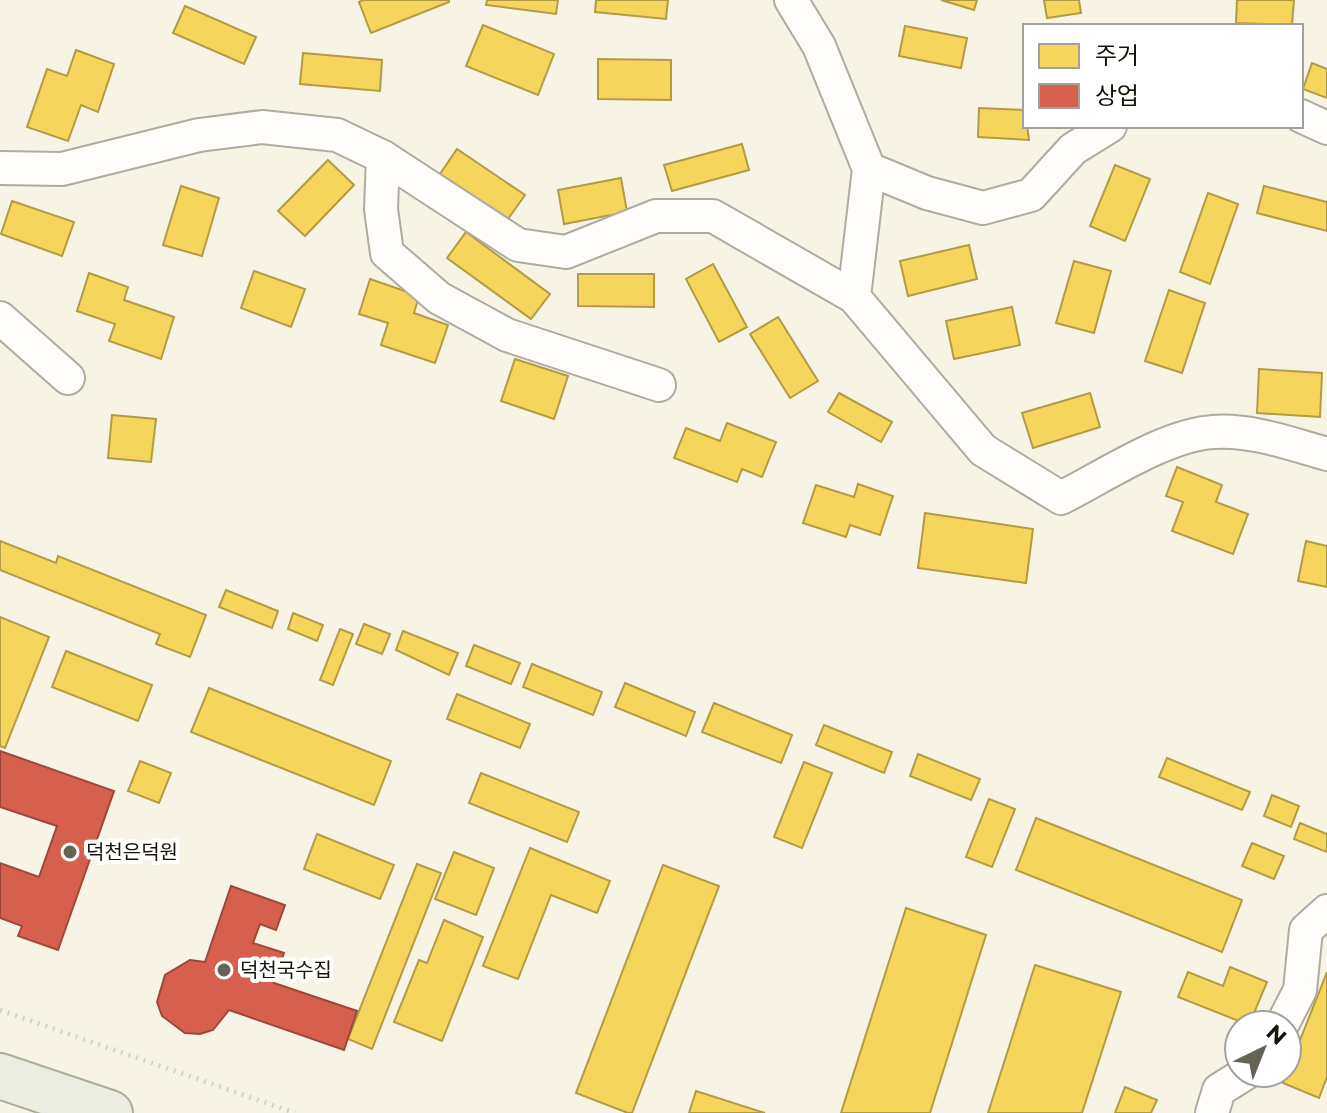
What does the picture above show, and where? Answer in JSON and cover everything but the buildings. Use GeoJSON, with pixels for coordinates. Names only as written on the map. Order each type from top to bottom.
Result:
{"type":"FeatureCollection","features":[{"type":"Feature","properties":{"kind":"main road"},"geometry":{"type":"LineString","coordinates":[[0,1076],[110,1113]]}},
{"type":"Feature","properties":{"kind":"street"},"geometry":{"type":"LineString","coordinates":[[791,0],[819,46],[869,169],[854,297]]}},
{"type":"Feature","properties":{"kind":"street"},"geometry":{"type":"LineString","coordinates":[[1303,117],[1327,128]]}},
{"type":"Feature","properties":{"kind":"street"},"geometry":{"type":"LineString","coordinates":[[0,168],[62,169],[199,135],[262,127],[337,135],[383,157],[518,245],[566,252],[656,216],[713,216],[854,297],[983,450],[1061,498],[1164,446],[1212,432],[1270,437],[1327,454]]}},
{"type":"Feature","properties":{"kind":"street"},"geometry":{"type":"LineString","coordinates":[[869,169],[927,193],[983,208],[1031,195],[1073,149],[1107,128]]}},
{"type":"Feature","properties":{"kind":"street"},"geometry":{"type":"LineString","coordinates":[[383,157],[381,209],[387,253],[439,298],[507,335],[659,385]]}},
{"type":"Feature","properties":{"kind":"street"},"geometry":{"type":"LineString","coordinates":[[0,318],[68,378]]}},
{"type":"Feature","properties":{"kind":"street"},"geometry":{"type":"LineString","coordinates":[[1290,1009],[1300,990],[1306,930],[1327,911]]}},
{"type":"Feature","properties":{"kind":"street"},"geometry":{"type":"LineString","coordinates":[[1212,1113],[1219,1090],[1223,1087]]}},
{"type":"Feature","properties":{"kind":"path"},"geometry":{"type":"LineString","coordinates":[[0,1010],[295,1113]]}},
{"type":"Feature","properties":{"kind":"place","name":"덕천은덕원"},"geometry":{"type":"Point","coordinates":[70,852]}},
{"type":"Feature","properties":{"kind":"place","name":"덕천국수집"},"geometry":{"type":"Point","coordinates":[224,970]}}]}
